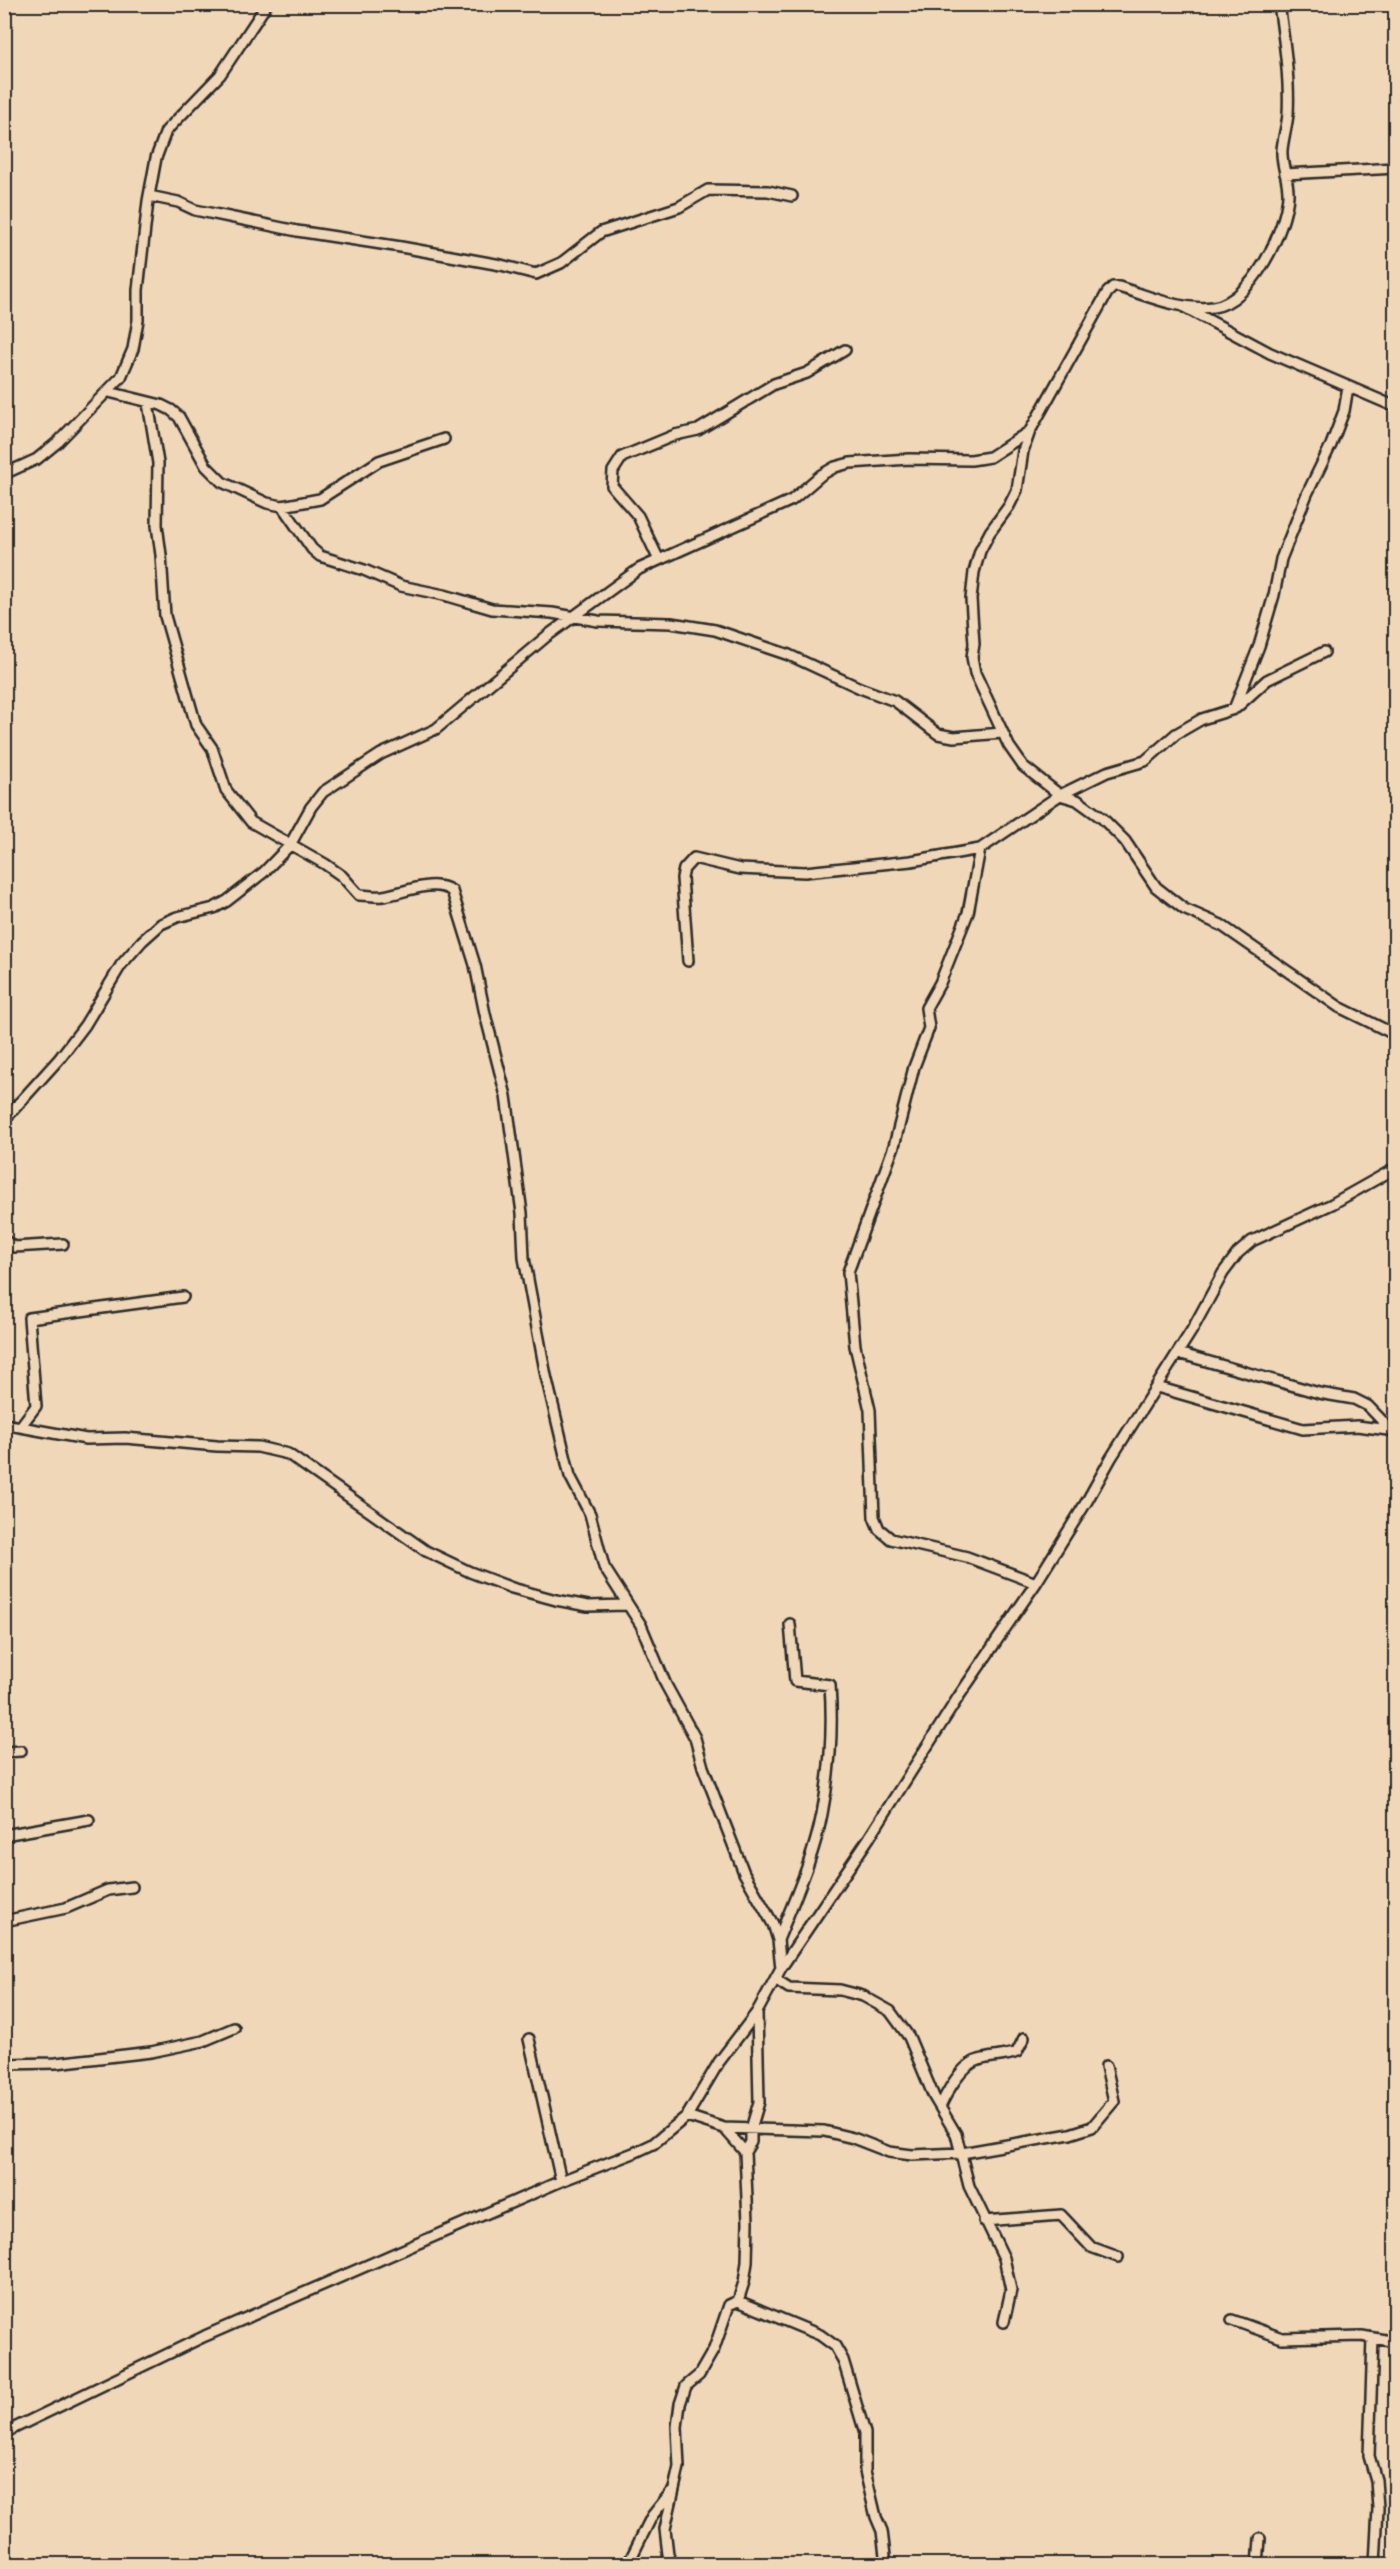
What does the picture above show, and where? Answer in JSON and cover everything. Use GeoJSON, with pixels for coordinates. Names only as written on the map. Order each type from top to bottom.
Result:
{"type":"FeatureCollection","features":[{"type":"Feature","properties":{"kind":"street"},"geometry":{"type":"LineString","coordinates":[[4,474],[37,459],[58,442],[109,392],[121,377],[133,349],[138,320],[138,290],[149,196],[156,159],[166,131],[220,75],[267,4]]}},
{"type":"Feature","properties":{"kind":"street"},"geometry":{"type":"LineString","coordinates":[[1182,306],[1215,307],[1237,296],[1251,284],[1264,264],[1286,209],[1289,193],[1282,150],[1288,111],[1283,24],[1279,4]]}},
{"type":"Feature","properties":{"kind":"street"},"geometry":{"type":"LineString","coordinates":[[1285,174],[1395,168]]}},
{"type":"Feature","properties":{"kind":"street"},"geometry":{"type":"LineString","coordinates":[[149,196],[178,202],[195,210],[297,231],[401,247],[501,265],[536,274],[561,263],[601,232],[679,207],[708,190],[768,191],[792,196]]}},
{"type":"Feature","properties":{"kind":"street"},"geometry":{"type":"LineString","coordinates":[[1395,407],[1270,353],[1182,306],[1119,287],[1110,289],[1030,431],[1023,451],[1017,490],[1010,506],[990,532],[974,572],[972,599],[974,644],[972,657],[975,673],[1002,733],[1023,766],[1060,795],[1077,800],[1102,818],[1125,841],[1156,887],[1184,909],[1221,925],[1339,1007],[1395,1035]]}},
{"type":"Feature","properties":{"kind":"street"},"geometry":{"type":"LineString","coordinates":[[658,558],[638,516],[612,486],[613,471],[622,457],[675,435],[698,430],[774,384],[807,373],[845,350]]}},
{"type":"Feature","properties":{"kind":"street"},"geometry":{"type":"LineString","coordinates":[[1234,709],[1259,646],[1274,595],[1281,559],[1306,494],[1331,445],[1344,411],[1348,387]]}},
{"type":"Feature","properties":{"kind":"street"},"geometry":{"type":"LineString","coordinates":[[109,392],[161,405],[179,417],[206,466],[222,482],[267,503],[282,506],[320,499],[379,461],[444,439]]}},
{"type":"Feature","properties":{"kind":"street"},"geometry":{"type":"LineString","coordinates":[[148,403],[158,463],[157,525],[164,605],[191,714],[212,748],[226,790],[234,803],[251,822],[334,870],[359,895],[381,896],[432,886],[447,887],[452,891],[475,965],[506,1096],[522,1213],[524,1258],[546,1376],[570,1476],[590,1514],[604,1567],[640,1625],[666,1685],[695,1738],[703,1767],[744,1873],[773,1924],[778,1940],[781,1968]]}},
{"type":"Feature","properties":{"kind":"street"},"geometry":{"type":"LineString","coordinates":[[4,1120],[78,1034],[121,965],[161,924],[177,917],[214,908],[227,901],[264,872],[290,845],[311,807],[323,792],[381,754],[436,729],[547,636],[610,588],[658,558],[679,552],[792,500],[821,475],[835,467],[850,463],[909,459],[971,460],[990,457],[1030,431]]}},
{"type":"Feature","properties":{"kind":"street"},"geometry":{"type":"LineString","coordinates":[[282,506],[312,549],[320,556],[364,570],[401,586],[444,595],[492,609],[552,613],[598,621],[670,623],[715,630],[789,655],[860,688],[895,701],[938,734],[954,737],[1002,733]]}},
{"type":"Feature","properties":{"kind":"street"},"geometry":{"type":"LineString","coordinates":[[688,961],[682,878],[684,869],[694,858],[740,869],[805,872],[911,861],[980,849],[1060,795],[1107,772],[1144,761],[1176,734],[1202,719],[1234,709],[1267,680],[1324,652]]}},
{"type":"Feature","properties":{"kind":"street"},"geometry":{"type":"LineString","coordinates":[[980,849],[968,913],[940,983],[926,1008],[929,1028],[914,1067],[894,1146],[848,1272],[849,1297],[855,1346],[870,1410],[874,1517],[879,1529],[891,1539],[967,1557],[1036,1583]]}},
{"type":"Feature","properties":{"kind":"street"},"geometry":{"type":"LineString","coordinates":[[4,2433],[205,2336],[561,2181],[653,2144],[687,2116],[719,2062],[757,2012],[781,1968],[1036,1583],[1087,1501],[1110,1458],[1178,1353],[1223,1273],[1238,1253],[1252,1241],[1332,1204],[1395,1168]]}},
{"type":"Feature","properties":{"kind":"street"},"geometry":{"type":"LineString","coordinates":[[4,1240],[14,1247],[63,1244]]}},
{"type":"Feature","properties":{"kind":"street"},"geometry":{"type":"LineString","coordinates":[[20,1427],[36,1406],[29,1318],[183,1297]]}},
{"type":"Feature","properties":{"kind":"street"},"geometry":{"type":"LineString","coordinates":[[1178,1353],[1310,1390],[1354,1399],[1368,1406],[1393,1431]]}},
{"type":"Feature","properties":{"kind":"street"},"geometry":{"type":"LineString","coordinates":[[1157,1387],[1303,1429],[1357,1426],[1393,1431]]}},
{"type":"Feature","properties":{"kind":"street"},"geometry":{"type":"LineString","coordinates":[[4,1424],[86,1439],[125,1438],[258,1447],[288,1454],[426,1551],[470,1572],[512,1588],[556,1600],[588,1605],[626,1605]]}},
{"type":"Feature","properties":{"kind":"street"},"geometry":{"type":"LineString","coordinates":[[778,1940],[812,1849],[822,1814],[832,1714],[830,1685],[795,1681],[790,1624]]}},
{"type":"Feature","properties":{"kind":"street"},"geometry":{"type":"LineString","coordinates":[[4,1752],[21,1751]]}},
{"type":"Feature","properties":{"kind":"street"},"geometry":{"type":"LineString","coordinates":[[4,1835],[89,1820]]}},
{"type":"Feature","properties":{"kind":"street"},"geometry":{"type":"LineString","coordinates":[[4,1921],[66,1908],[108,1890],[132,1887]]}},
{"type":"Feature","properties":{"kind":"street"},"geometry":{"type":"LineString","coordinates":[[775,1979],[789,1988],[840,1990],[862,1996],[890,2011],[909,2037],[934,2097],[956,2134],[969,2186],[984,2221],[1004,2258],[1011,2290],[1004,2322]]}},
{"type":"Feature","properties":{"kind":"street"},"geometry":{"type":"LineString","coordinates":[[738,2301],[747,2262],[745,2152],[751,2142],[751,2129],[759,2102],[757,2012]]}},
{"type":"Feature","properties":{"kind":"street"},"geometry":{"type":"LineString","coordinates":[[4,2064],[56,2063],[151,2052],[203,2041],[234,2028]]}},
{"type":"Feature","properties":{"kind":"street"},"geometry":{"type":"LineString","coordinates":[[940,2107],[951,2083],[977,2060],[1005,2057],[1017,2052],[1024,2038]]}},
{"type":"Feature","properties":{"kind":"street"},"geometry":{"type":"LineString","coordinates":[[529,2039],[561,2181]]}},
{"type":"Feature","properties":{"kind":"street"},"geometry":{"type":"LineString","coordinates":[[687,2116],[724,2128],[824,2131],[853,2138],[889,2152],[912,2155],[962,2153],[1054,2139],[1092,2127],[1114,2101],[1106,2066]]}},
{"type":"Feature","properties":{"kind":"street"},"geometry":{"type":"LineString","coordinates":[[724,2128],[745,2152]]}},
{"type":"Feature","properties":{"kind":"street"},"geometry":{"type":"LineString","coordinates":[[984,2221],[1061,2215],[1091,2247],[1118,2257]]}},
{"type":"Feature","properties":{"kind":"street"},"geometry":{"type":"LineString","coordinates":[[672,2565],[668,2554],[665,2529],[679,2467],[677,2427],[680,2403],[686,2386],[699,2375],[714,2349],[729,2305],[738,2301],[820,2335],[835,2346],[843,2360],[865,2433],[865,2471],[876,2517],[882,2531],[886,2565]]}},
{"type":"Feature","properties":{"kind":"street"},"geometry":{"type":"LineString","coordinates":[[1232,2320],[1282,2338],[1362,2336],[1395,2342]]}},
{"type":"Feature","properties":{"kind":"street"},"geometry":{"type":"LineString","coordinates":[[1373,2338],[1369,2456],[1376,2480],[1378,2508],[1375,2565]]}},
{"type":"Feature","properties":{"kind":"street"},"geometry":{"type":"LineString","coordinates":[[628,2565],[652,2516],[672,2491]]}},
{"type":"Feature","properties":{"kind":"street"},"geometry":{"type":"LineString","coordinates":[[1258,2565],[1260,2539]]}}]}
